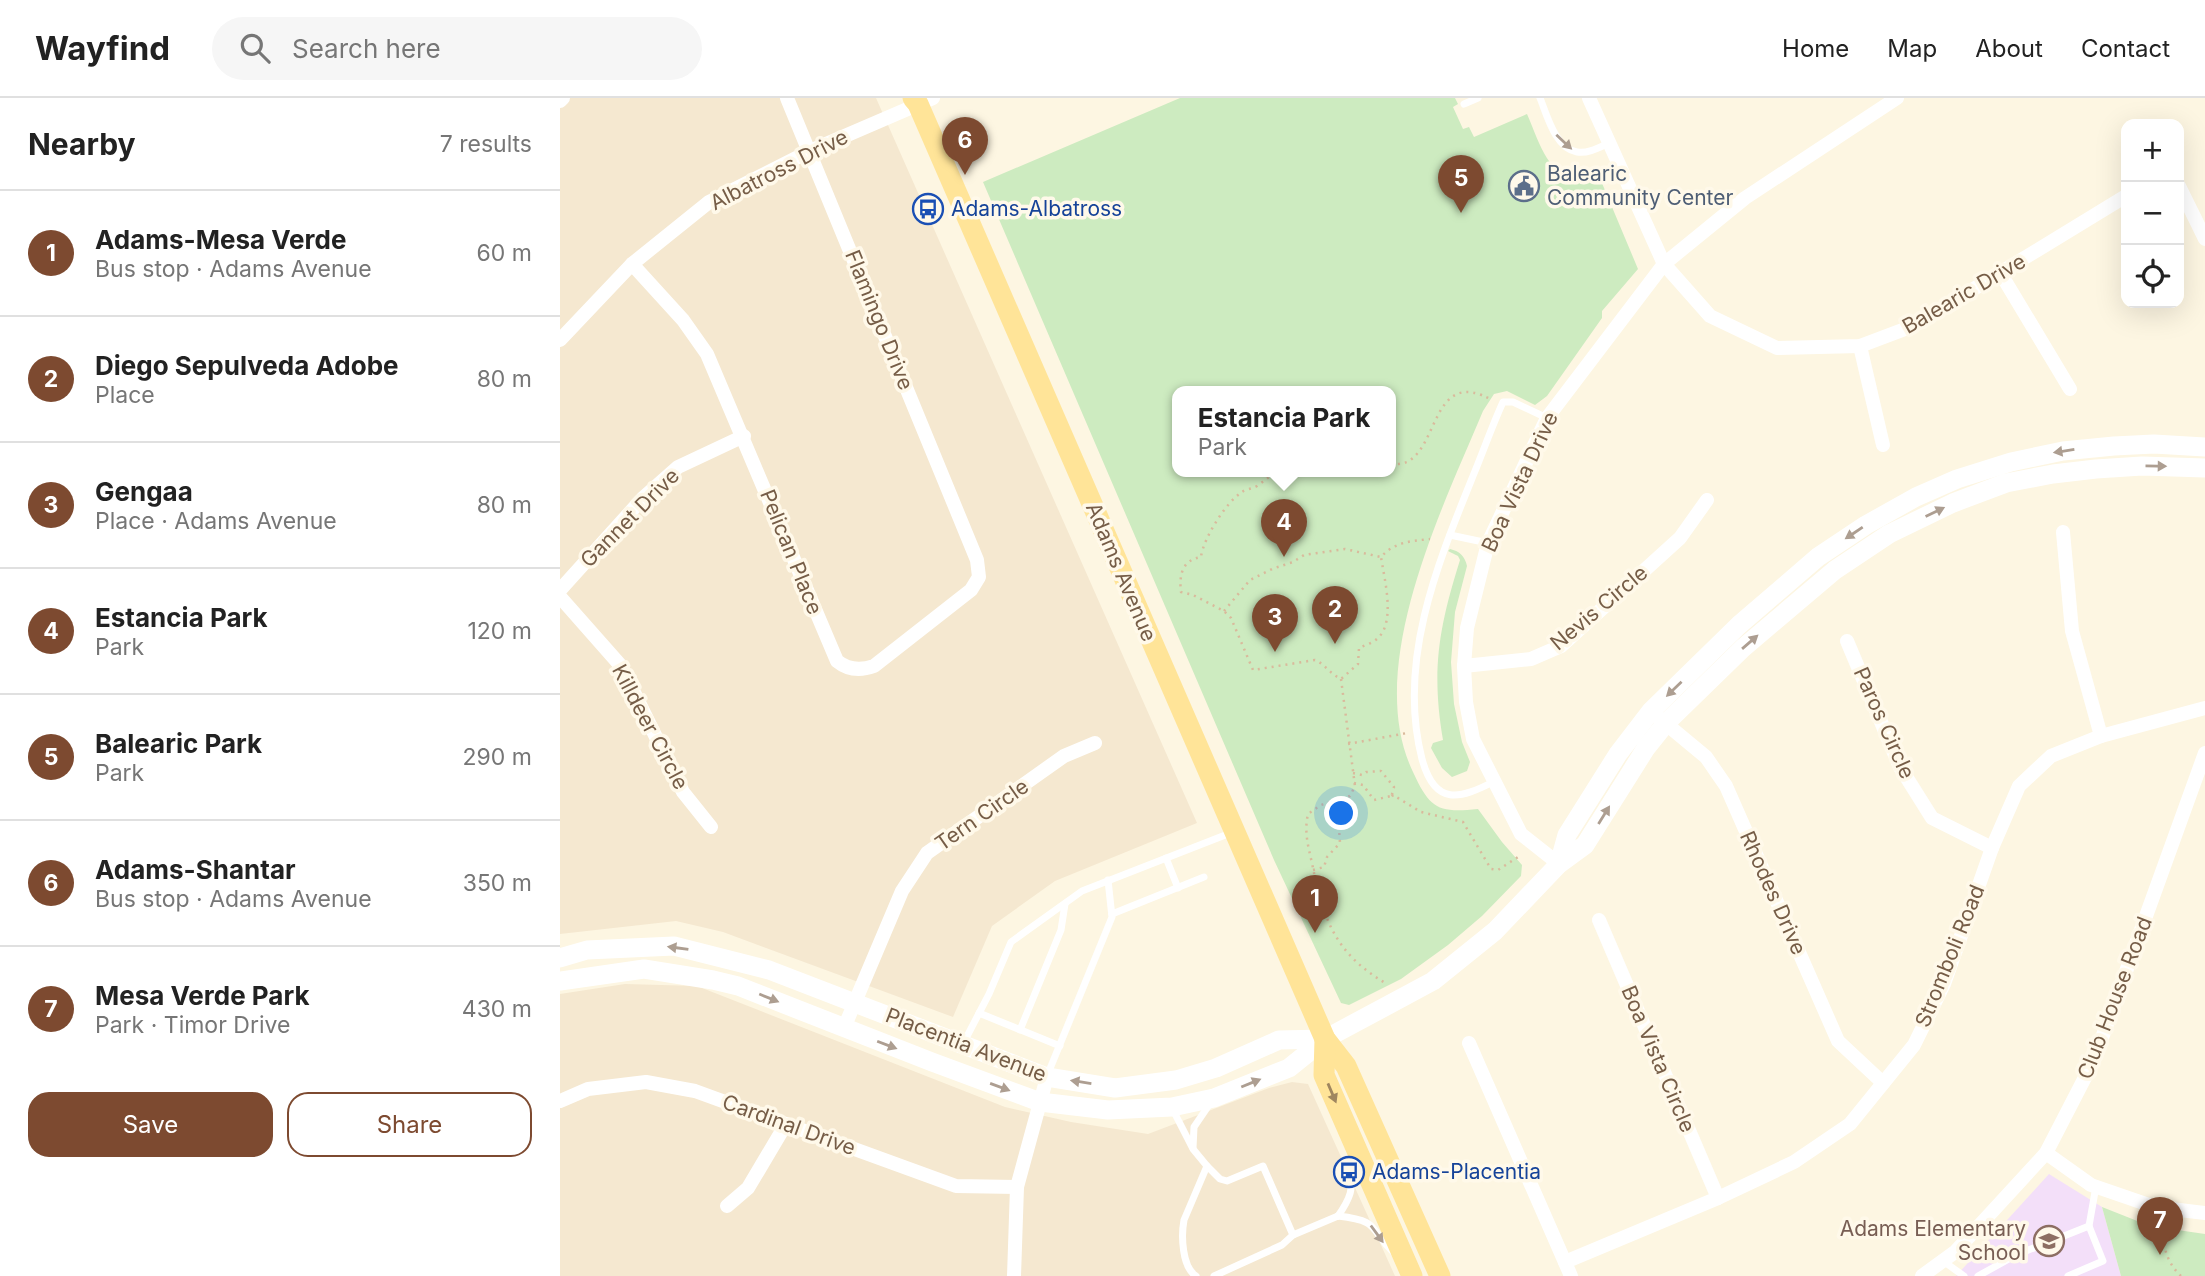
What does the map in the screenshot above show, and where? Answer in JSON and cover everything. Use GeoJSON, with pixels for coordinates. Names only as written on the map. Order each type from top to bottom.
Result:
{"type":"FeatureCollection","features":[{"type":"Feature","properties":{"kind":"main road","name":"Adams Avenue"},"geometry":{"type":"LineString","coordinates":[[920,100],[1325,1040],[1346,1066],[1440,1276]]}},
{"type":"Feature","properties":{"kind":"main road","name":"Adams Avenue"},"geometry":{"type":"LineString","coordinates":[[1325,1040],[1324,1075],[1410,1271]]}},
{"type":"Feature","properties":{"kind":"street","name":"Flamingo Drive"},"geometry":{"type":"LineString","coordinates":[[787,98],[970,543]]}},
{"type":"Feature","properties":{"kind":"street","name":"Balearic Drive"},"geometry":{"type":"LineString","coordinates":[[1590,98],[1664,264],[1710,316],[1777,348],[1860,346],[1913,326],[2121,199]]}},
{"type":"Feature","properties":{"kind":"street","name":"Boa Vista Drive"},"geometry":{"type":"LineString","coordinates":[[1559,864],[1521,834],[1473,739],[1466,702],[1464,666],[1467,628],[1488,543],[1547,418],[1664,264],[1745,198],[1897,98]]}},
{"type":"Feature","properties":{"kind":"street","name":"Albatross Drive"},"geometry":{"type":"LineString","coordinates":[[560,340],[632,264],[709,202],[920,100]]}},
{"type":"Feature","properties":{"kind":"street"},"geometry":{"type":"LineString","coordinates":[[2184,196],[2205,239]]}},
{"type":"Feature","properties":{"kind":"street","name":"Pelican Place"},"geometry":{"type":"LineString","coordinates":[[632,264],[676,311],[714,366],[832,651],[843,666],[859,670],[874,666],[966,594],[977,582],[979,572],[979,564],[970,543]]}},
{"type":"Feature","properties":{"kind":"street"},"geometry":{"type":"LineString","coordinates":[[2001,274],[2070,389]]}},
{"type":"Feature","properties":{"kind":"street"},"geometry":{"type":"LineString","coordinates":[[1860,346],[1883,445]]}},
{"type":"Feature","properties":{"kind":"street","name":"Gannet Drive"},"geometry":{"type":"LineString","coordinates":[[560,590],[643,498],[678,467],[744,436]]}},
{"type":"Feature","properties":{"kind":"street"},"geometry":{"type":"LineString","coordinates":[[1325,1040],[1433,981],[1495,931],[1559,864],[1585,845],[1646,748],[1658,717],[1739,625],[1818,557],[1866,525],[1916,497],[1957,479],[1989,469],[2063,451],[2154,444],[2205,447]]}},
{"type":"Feature","properties":{"kind":"street"},"geometry":{"type":"LineString","coordinates":[[1658,717],[1835,570],[1889,534],[1953,503],[2006,483],[2053,474],[2142,466],[2205,468]]}},
{"type":"Feature","properties":{"kind":"street","name":"Nevis Circle"},"geometry":{"type":"LineString","coordinates":[[1464,666],[1531,659],[1560,646],[1680,538],[1707,500]]}},
{"type":"Feature","properties":{"kind":"street"},"geometry":{"type":"LineString","coordinates":[[2063,532],[2072,631],[2101,736]]}},
{"type":"Feature","properties":{"kind":"street","name":"Killdeer Circle"},"geometry":{"type":"LineString","coordinates":[[560,597],[621,666],[683,792],[711,827]]}},
{"type":"Feature","properties":{"kind":"street","name":"Paros Circle"},"geometry":{"type":"LineString","coordinates":[[1847,641],[1900,767],[1932,818],[1992,848]]}},
{"type":"Feature","properties":{"kind":"street","name":"Stromboli Road"},"geometry":{"type":"LineString","coordinates":[[1565,1262],[1718,1198],[1794,1161],[1850,1124],[1913,1045],[1944,984],[1992,848],[2019,786],[2051,756],[2101,736],[2205,708]]}},
{"type":"Feature","properties":{"kind":"street","name":"Rhodes Drive"},"geometry":{"type":"LineString","coordinates":[[1658,717],[1706,757],[1726,786],[1838,1041],[1883,1083]]}},
{"type":"Feature","properties":{"kind":"street","name":"Tern Circle"},"geometry":{"type":"LineString","coordinates":[[844,1028],[902,891],[927,853],[1064,756],[1095,743]]}},
{"type":"Feature","properties":{"kind":"street","name":"Club House Road"},"geometry":{"type":"LineString","coordinates":[[1922,1276],[1955,1252],[2046,1153],[2094,1060],[2200,784],[2205,753]]}},
{"type":"Feature","properties":{"kind":"street","name":"Boa Vista Circle"},"geometry":{"type":"LineString","coordinates":[[1599,920],[1718,1198]]}},
{"type":"Feature","properties":{"kind":"street","name":"Placentia Avenue"},"geometry":{"type":"LineString","coordinates":[[560,958],[587,950],[674,946],[769,970],[1047,1077],[1115,1088],[1176,1080],[1216,1068],[1279,1040],[1325,1040]]}},
{"type":"Feature","properties":{"kind":"street","name":"Placentia Avenue"},"geometry":{"type":"LineString","coordinates":[[560,981],[644,969],[713,980],[738,986],[1040,1102],[1108,1110],[1172,1107],[1214,1098],[1289,1068],[1325,1040]]}},
{"type":"Feature","properties":{"kind":"street"},"geometry":{"type":"LineString","coordinates":[[1469,1043],[1571,1276]]}},
{"type":"Feature","properties":{"kind":"street"},"geometry":{"type":"LineString","coordinates":[[1014,1276],[1017,1187],[1047,1077]]}},
{"type":"Feature","properties":{"kind":"street","name":"Cardinal Drive"},"geometry":{"type":"LineString","coordinates":[[560,1101],[588,1089],[646,1082],[695,1091],[957,1186],[1017,1187]]}},
{"type":"Feature","properties":{"kind":"street"},"geometry":{"type":"LineString","coordinates":[[727,1206],[748,1188],[786,1124]]}},
{"type":"Feature","properties":{"kind":"street"},"geometry":{"type":"LineString","coordinates":[[2046,1153],[2096,1186],[2155,1207],[2205,1213]]}},
{"type":"Feature","properties":{"kind":"lane"},"geometry":{"type":"LineString","coordinates":[[1464,104],[1478,98]]}},
{"type":"Feature","properties":{"kind":"lane"},"geometry":{"type":"LineString","coordinates":[[1540,98],[1553,131],[1565,145],[1576,152],[1591,150],[1609,142]]}},
{"type":"Feature","properties":{"kind":"lane"},"geometry":{"type":"LineString","coordinates":[[1494,781],[1455,797],[1444,793],[1435,785],[1424,765],[1417,731],[1414,692],[1416,658],[1438,563],[1503,402],[1513,402],[1547,418]]}},
{"type":"Feature","properties":{"kind":"lane"},"geometry":{"type":"LineString","coordinates":[[1450,535],[1488,543]]}},
{"type":"Feature","properties":{"kind":"lane"},"geometry":{"type":"LineString","coordinates":[[962,1046],[1011,942],[1082,891],[1234,832]]}},
{"type":"Feature","properties":{"kind":"lane"},"geometry":{"type":"LineString","coordinates":[[1166,858],[1178,888]]}},
{"type":"Feature","properties":{"kind":"lane"},"geometry":{"type":"LineString","coordinates":[[1112,914],[1204,877]]}},
{"type":"Feature","properties":{"kind":"lane"},"geometry":{"type":"LineString","coordinates":[[1047,1077],[1112,914],[1108,880]]}},
{"type":"Feature","properties":{"kind":"lane"},"geometry":{"type":"LineString","coordinates":[[1020,1030],[1061,930],[1065,904]]}},
{"type":"Feature","properties":{"kind":"lane"},"geometry":{"type":"LineString","coordinates":[[979,1013],[1060,1046]]}},
{"type":"Feature","properties":{"kind":"lane"},"geometry":{"type":"LineString","coordinates":[[1193,1149],[1194,1127],[1214,1098]]}},
{"type":"Feature","properties":{"kind":"lane"},"geometry":{"type":"LineString","coordinates":[[1172,1107],[1193,1149],[1220,1179],[1227,1181],[1263,1166],[1293,1235]]}},
{"type":"Feature","properties":{"kind":"lane"},"geometry":{"type":"LineString","coordinates":[[1214,1276],[1282,1245],[1293,1235],[1338,1216],[1353,1187],[1350,1167],[1353,1144]]}},
{"type":"Feature","properties":{"kind":"lane"},"geometry":{"type":"LineString","coordinates":[[1195,1276],[1187,1265],[1182,1227],[1207,1166]]}},
{"type":"Feature","properties":{"kind":"lane"},"geometry":{"type":"LineString","coordinates":[[2068,1276],[2103,1261],[2089,1226],[2096,1186]]}},
{"type":"Feature","properties":{"kind":"lane"},"geometry":{"type":"LineString","coordinates":[[1338,1216],[1366,1221],[1375,1227],[1385,1245],[1410,1271]]}},
{"type":"Feature","properties":{"kind":"lane"},"geometry":{"type":"LineString","coordinates":[[1978,1276],[2016,1255],[2089,1226]]}},
{"type":"Feature","properties":{"kind":"lane"},"geometry":{"type":"LineString","coordinates":[[1943,1261],[1964,1276]]}},
{"type":"Feature","properties":{"kind":"path"},"geometry":{"type":"LineString","coordinates":[[1396,464],[1413,458],[1448,401],[1457,395],[1470,392],[1492,400]]}},
{"type":"Feature","properties":{"kind":"path"},"geometry":{"type":"LineString","coordinates":[[1268,477],[1236,497],[1213,528],[1201,557],[1190,560],[1185,565],[1181,574],[1181,592],[1193,595],[1224,611],[1231,618],[1254,670],[1315,660],[1340,679]]}},
{"type":"Feature","properties":{"kind":"path"},"geometry":{"type":"LineString","coordinates":[[1381,557],[1393,546],[1408,541],[1430,539]]}},
{"type":"Feature","properties":{"kind":"path"},"geometry":{"type":"LineString","coordinates":[[1224,611],[1250,580],[1304,555],[1345,549],[1381,557]]}},
{"type":"Feature","properties":{"kind":"path"},"geometry":{"type":"LineString","coordinates":[[1340,679],[1358,664],[1359,648],[1376,640],[1387,626],[1387,596],[1381,557]]}},
{"type":"Feature","properties":{"kind":"path"},"geometry":{"type":"LineString","coordinates":[[1340,679],[1354,783],[1350,796],[1313,808],[1308,814],[1307,838],[1324,915],[1348,953],[1360,966],[1388,984]]}},
{"type":"Feature","properties":{"kind":"path"},"geometry":{"type":"LineString","coordinates":[[1348,744],[1417,731]]}},
{"type":"Feature","properties":{"kind":"path"},"geometry":{"type":"LineString","coordinates":[[1353,773],[1362,775],[1366,772],[1381,771],[1394,787],[1391,798]]}},
{"type":"Feature","properties":{"kind":"path"},"geometry":{"type":"LineString","coordinates":[[1354,783],[1363,785],[1374,800],[1391,798],[1393,795],[1421,812],[1463,822],[1491,869],[1498,870],[1518,857]]}},
{"type":"Feature","properties":{"kind":"path"},"geometry":{"type":"LineString","coordinates":[[1313,870],[1324,867],[1327,857],[1340,843],[1338,814],[1334,802]]}},
{"type":"Feature","properties":{"kind":"path"},"geometry":{"type":"LineString","coordinates":[[2162,1223],[2164,1248],[2171,1267],[2180,1276]]}},
{"type":"Feature","properties":{"kind":"shaded area"},"geometry":{"type":"Polygon","coordinates":[[[560,98],[876,98],[1197,823],[1055,881],[992,926],[953,1017],[723,932],[676,921],[560,934],[560,98]]]}},
{"type":"Feature","properties":{"kind":"shaded area"},"geometry":{"type":"Polygon","coordinates":[[[625,984],[697,986],[1005,1107],[1071,1122],[1148,1134],[1269,1088],[1292,1082],[1308,1084],[1395,1276],[560,1276],[560,994],[625,984]]]}},
{"type":"Feature","properties":{"kind":"shaded area","name":"Adams Elementary School"},"geometry":{"type":"Polygon","coordinates":[[[2049,1174],[2102,1207],[2121,1276],[1956,1276],[2049,1174]]]}},
{"type":"Feature","properties":{"kind":"green space"},"geometry":{"type":"Polygon","coordinates":[[[1180,98],[1455,98],[1458,104],[1453,107],[1463,129],[1469,127],[1474,137],[1527,114],[1544,153],[1559,171],[1582,178],[1599,176],[1638,269],[1602,311],[1602,318],[1547,396],[1535,405],[1507,391],[1494,394],[1483,411],[1448,494],[1414,589],[1402,638],[1397,685],[1400,731],[1413,772],[1425,794],[1430,801],[1444,809],[1478,809],[1522,865],[1521,876],[1482,916],[1448,945],[1401,979],[1349,1005],[1341,1003],[1274,860],[983,182],[1180,98]]]}},
{"type":"Feature","properties":{"kind":"green space"},"geometry":{"type":"Polygon","coordinates":[[[1450,549],[1461,554],[1467,566],[1455,612],[1451,662],[1454,704],[1462,742],[1470,762],[1467,771],[1452,777],[1442,768],[1431,748],[1433,743],[1443,740],[1439,715],[1439,649],[1460,560],[1448,551],[1450,549]]]}},
{"type":"Feature","properties":{"kind":"green space"},"geometry":{"type":"Polygon","coordinates":[[[2102,1207],[2150,1226],[2205,1234],[2205,1276],[2121,1276],[2102,1207]]]}},
{"type":"Feature","properties":{"kind":"place","name":"Adams-Shantar"},"geometry":{"type":"Point","coordinates":[965,175]}},
{"type":"Feature","properties":{"kind":"place","name":"Balearic Community Center"},"geometry":{"type":"Point","coordinates":[1524,186]}},
{"type":"Feature","properties":{"kind":"place","name":"Adams-Albatross"},"geometry":{"type":"Point","coordinates":[928,209]}},
{"type":"Feature","properties":{"kind":"place","name":"Balearic Park"},"geometry":{"type":"Point","coordinates":[1461,213]}},
{"type":"Feature","properties":{"kind":"place","name":"Estancia Park"},"geometry":{"type":"Point","coordinates":[1284,557]}},
{"type":"Feature","properties":{"kind":"place","name":"Diego Sepulveda Adobe"},"geometry":{"type":"Point","coordinates":[1335,644]}},
{"type":"Feature","properties":{"kind":"place","name":"Gengaa"},"geometry":{"type":"Point","coordinates":[1275,652]}},
{"type":"Feature","properties":{"kind":"place","name":"Adams-Mesa Verde"},"geometry":{"type":"Point","coordinates":[1315,933]}},
{"type":"Feature","properties":{"kind":"place","name":"Adams-Placentia"},"geometry":{"type":"Point","coordinates":[1349,1172]}},
{"type":"Feature","properties":{"kind":"place","name":"Adams Elementary School"},"geometry":{"type":"Point","coordinates":[2049,1241]}},
{"type":"Feature","properties":{"kind":"place","name":"Mesa Verde Park"},"geometry":{"type":"Point","coordinates":[2160,1255]}}]}
